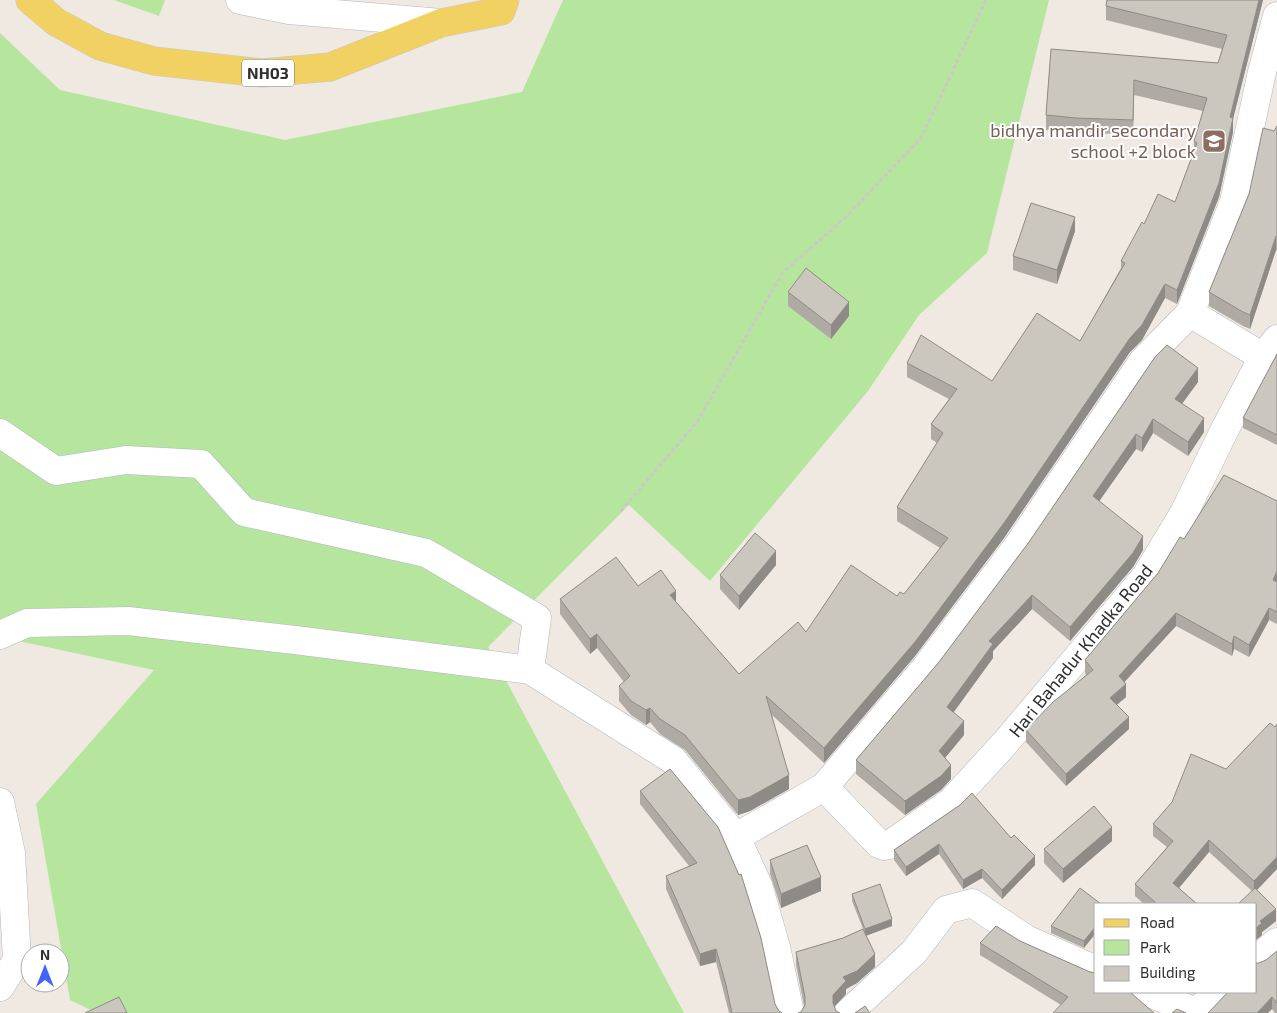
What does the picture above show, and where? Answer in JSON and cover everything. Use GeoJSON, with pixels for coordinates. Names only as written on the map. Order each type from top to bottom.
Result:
{"type":"FeatureCollection","features":[{"type":"Feature","properties":{"kind":"main road","name":"NH03"},"geometry":{"type":"LineString","coordinates":[[30,0],[56,22],[100,46],[154,62],[262,73],[330,67],[441,23],[501,11],[505,0]]}},
{"type":"Feature","properties":{"kind":"street"},"geometry":{"type":"LineString","coordinates":[[240,0],[289,10],[441,23]]}},
{"type":"Feature","properties":{"kind":"street"},"geometry":{"type":"LineString","coordinates":[[736,838],[824,787],[926,666],[1017,547],[1143,361],[1190,313],[1234,202],[1262,72],[1277,16]]}},
{"type":"Feature","properties":{"kind":"street"},"geometry":{"type":"LineString","coordinates":[[1190,313],[1270,348]]}},
{"type":"Feature","properties":{"kind":"street","name":"Hari Bahadur Khadka Road"},"geometry":{"type":"LineString","coordinates":[[824,787],[879,844],[884,846],[889,845],[951,802],[1006,742],[1146,576],[1184,513],[1225,429],[1270,348]]}},
{"type":"Feature","properties":{"kind":"street"},"geometry":{"type":"LineString","coordinates":[[0,434],[56,470],[126,460],[201,464],[244,512],[426,553],[537,618],[530,670]]}},
{"type":"Feature","properties":{"kind":"street"},"geometry":{"type":"LineString","coordinates":[[0,635],[27,623],[128,621],[305,641],[530,670],[673,760],[736,838],[758,885],[776,947],[790,1013]]}},
{"type":"Feature","properties":{"kind":"street"},"geometry":{"type":"LineString","coordinates":[[0,802],[11,853],[17,960],[0,987]]}},
{"type":"Feature","properties":{"kind":"street"},"geometry":{"type":"LineString","coordinates":[[848,1013],[914,952],[946,910],[972,904],[1026,939],[1094,969]]}},
{"type":"Feature","properties":{"kind":"street"},"geometry":{"type":"LineString","coordinates":[[1257,959],[1277,942]]}},
{"type":"Feature","properties":{"kind":"street"},"geometry":{"type":"LineString","coordinates":[[1149,993],[1196,1012],[1218,993]]}},
{"type":"Feature","properties":{"kind":"path"},"geometry":{"type":"LineString","coordinates":[[621,511],[697,422],[784,272],[846,218],[921,138],[986,0]]}},
{"type":"Feature","properties":{"kind":"green space"},"geometry":{"type":"Polygon","coordinates":[[[114,0],[165,0],[159,16],[114,0]]]}},
{"type":"Feature","properties":{"kind":"green space"},"geometry":{"type":"Polygon","coordinates":[[[563,0],[1049,0],[987,253],[919,315],[868,391],[710,581],[629,505],[488,647],[684,1013],[97,1013],[70,1000],[70,943],[60,943],[36,804],[154,670],[0,637],[0,33],[60,90],[285,140],[522,92],[563,0]]]}},
{"type":"Feature","properties":{"kind":"building"},"geometry":{"type":"Polygon","coordinates":[[[1107,0],[1259,0],[1230,117],[1233,118],[1219,183],[1177,290],[1165,284],[1142,325],[1130,338],[1004,523],[915,642],[824,748],[766,696],[789,775],[750,797],[738,800],[685,735],[660,719],[650,708],[646,710],[631,701],[619,686],[630,676],[597,634],[590,639],[560,599],[616,557],[638,586],[661,570],[676,591],[670,595],[739,674],[798,622],[806,632],[851,565],[897,596],[900,592],[904,594],[948,538],[897,507],[943,433],[931,424],[957,389],[907,363],[921,335],[992,381],[1037,313],[1080,341],[1125,263],[1121,261],[1142,222],[1144,224],[1158,194],[1175,202],[1197,143],[1194,141],[1207,98],[1134,80],[1133,120],[1046,115],[1051,49],[1218,63],[1227,35],[1106,6],[1107,0]]]}},
{"type":"Feature","properties":{"kind":"building"},"geometry":{"type":"Polygon","coordinates":[[[1277,126],[1277,237],[1250,315],[1209,292],[1249,194],[1263,128],[1274,131],[1277,126]]]}},
{"type":"Feature","properties":{"kind":"building"},"geometry":{"type":"Polygon","coordinates":[[[1031,203],[1075,217],[1057,270],[1013,256],[1031,203]]]}},
{"type":"Feature","properties":{"kind":"building"},"geometry":{"type":"Polygon","coordinates":[[[806,268],[849,302],[831,325],[788,292],[806,268]]]}},
{"type":"Feature","properties":{"kind":"building"},"geometry":{"type":"Polygon","coordinates":[[[1167,345],[1198,368],[1175,399],[1204,418],[1188,442],[1153,419],[1142,438],[1136,434],[1093,496],[1143,536],[1133,553],[1070,627],[1032,595],[989,641],[993,644],[947,707],[964,721],[939,751],[951,765],[941,776],[905,801],[856,760],[939,662],[1029,542],[1155,357],[1167,345]]]}},
{"type":"Feature","properties":{"kind":"building"},"geometry":{"type":"Polygon","coordinates":[[[1277,354],[1277,435],[1243,418],[1277,354]]]}},
{"type":"Feature","properties":{"kind":"building"},"geometry":{"type":"Polygon","coordinates":[[[1224,475],[1277,501],[1277,571],[1273,580],[1277,582],[1277,612],[1269,608],[1249,645],[1234,636],[1232,644],[1176,613],[1119,676],[1126,684],[1110,698],[1129,717],[1066,774],[1026,730],[1053,702],[1093,670],[1085,660],[1158,573],[1180,537],[1184,539],[1224,475]]]}},
{"type":"Feature","properties":{"kind":"building"},"geometry":{"type":"Polygon","coordinates":[[[755,533],[776,551],[739,596],[720,575],[755,533]]]}},
{"type":"Feature","properties":{"kind":"building"},"geometry":{"type":"Polygon","coordinates":[[[1270,723],[1275,727],[1277,724],[1277,857],[1254,881],[1209,840],[1173,883],[1196,903],[1156,903],[1135,884],[1173,841],[1153,824],[1172,802],[1191,754],[1226,769],[1270,723]]]}},
{"type":"Feature","properties":{"kind":"building"},"geometry":{"type":"Polygon","coordinates":[[[670,769],[718,827],[739,875],[741,874],[761,938],[775,1004],[782,1013],[732,1013],[716,949],[700,954],[666,876],[697,863],[640,791],[670,769]]]}},
{"type":"Feature","properties":{"kind":"building"},"geometry":{"type":"Polygon","coordinates":[[[972,793],[1011,838],[1014,835],[1035,856],[1002,890],[982,869],[963,880],[939,844],[906,867],[894,850],[960,805],[972,793]]]}},
{"type":"Feature","properties":{"kind":"building"},"geometry":{"type":"Polygon","coordinates":[[[1094,806],[1112,827],[1063,869],[1044,849],[1094,806]]]}},
{"type":"Feature","properties":{"kind":"building"},"geometry":{"type":"Polygon","coordinates":[[[807,845],[821,877],[781,894],[770,860],[807,845]]]}},
{"type":"Feature","properties":{"kind":"building"},"geometry":{"type":"Polygon","coordinates":[[[880,884],[892,919],[865,929],[852,894],[880,884]]]}},
{"type":"Feature","properties":{"kind":"building"},"geometry":{"type":"Polygon","coordinates":[[[1080,888],[1100,903],[1094,903],[1094,928],[1084,941],[1051,926],[1080,888]]]}},
{"type":"Feature","properties":{"kind":"building"},"geometry":{"type":"Polygon","coordinates":[[[1255,888],[1276,909],[1260,921],[1262,923],[1257,927],[1257,903],[1239,903],[1255,888]]]}},
{"type":"Feature","properties":{"kind":"building"},"geometry":{"type":"Polygon","coordinates":[[[996,926],[1020,941],[1094,973],[1094,993],[1131,993],[1154,1013],[1053,1013],[1068,997],[980,943],[996,926]]]}},
{"type":"Feature","properties":{"kind":"building"},"geometry":{"type":"Polygon","coordinates":[[[863,929],[875,954],[857,971],[843,977],[846,981],[833,995],[836,1011],[840,1013],[798,1013],[801,1012],[805,1005],[805,997],[796,952],[843,938],[863,929]]]}},
{"type":"Feature","properties":{"kind":"building"},"geometry":{"type":"Polygon","coordinates":[[[1277,951],[1277,1003],[1272,997],[1257,1013],[1208,1013],[1227,993],[1257,993],[1257,963],[1266,960],[1277,951]]]}},
{"type":"Feature","properties":{"kind":"building"},"geometry":{"type":"Polygon","coordinates":[[[119,997],[127,1013],[85,1013],[119,997]]]}},
{"type":"Feature","properties":{"kind":"building"},"geometry":{"type":"Polygon","coordinates":[[[865,1006],[870,1013],[855,1013],[865,1006]]]}},
{"type":"Feature","properties":{"kind":"building"},"geometry":{"type":"Polygon","coordinates":[[[1177,1009],[1186,1013],[1172,1013],[1177,1009]]]}},
{"type":"Feature","properties":{"kind":"place","name":"bidhya mandir secondary school +2 block"},"geometry":{"type":"Point","coordinates":[1214,141]}}]}
